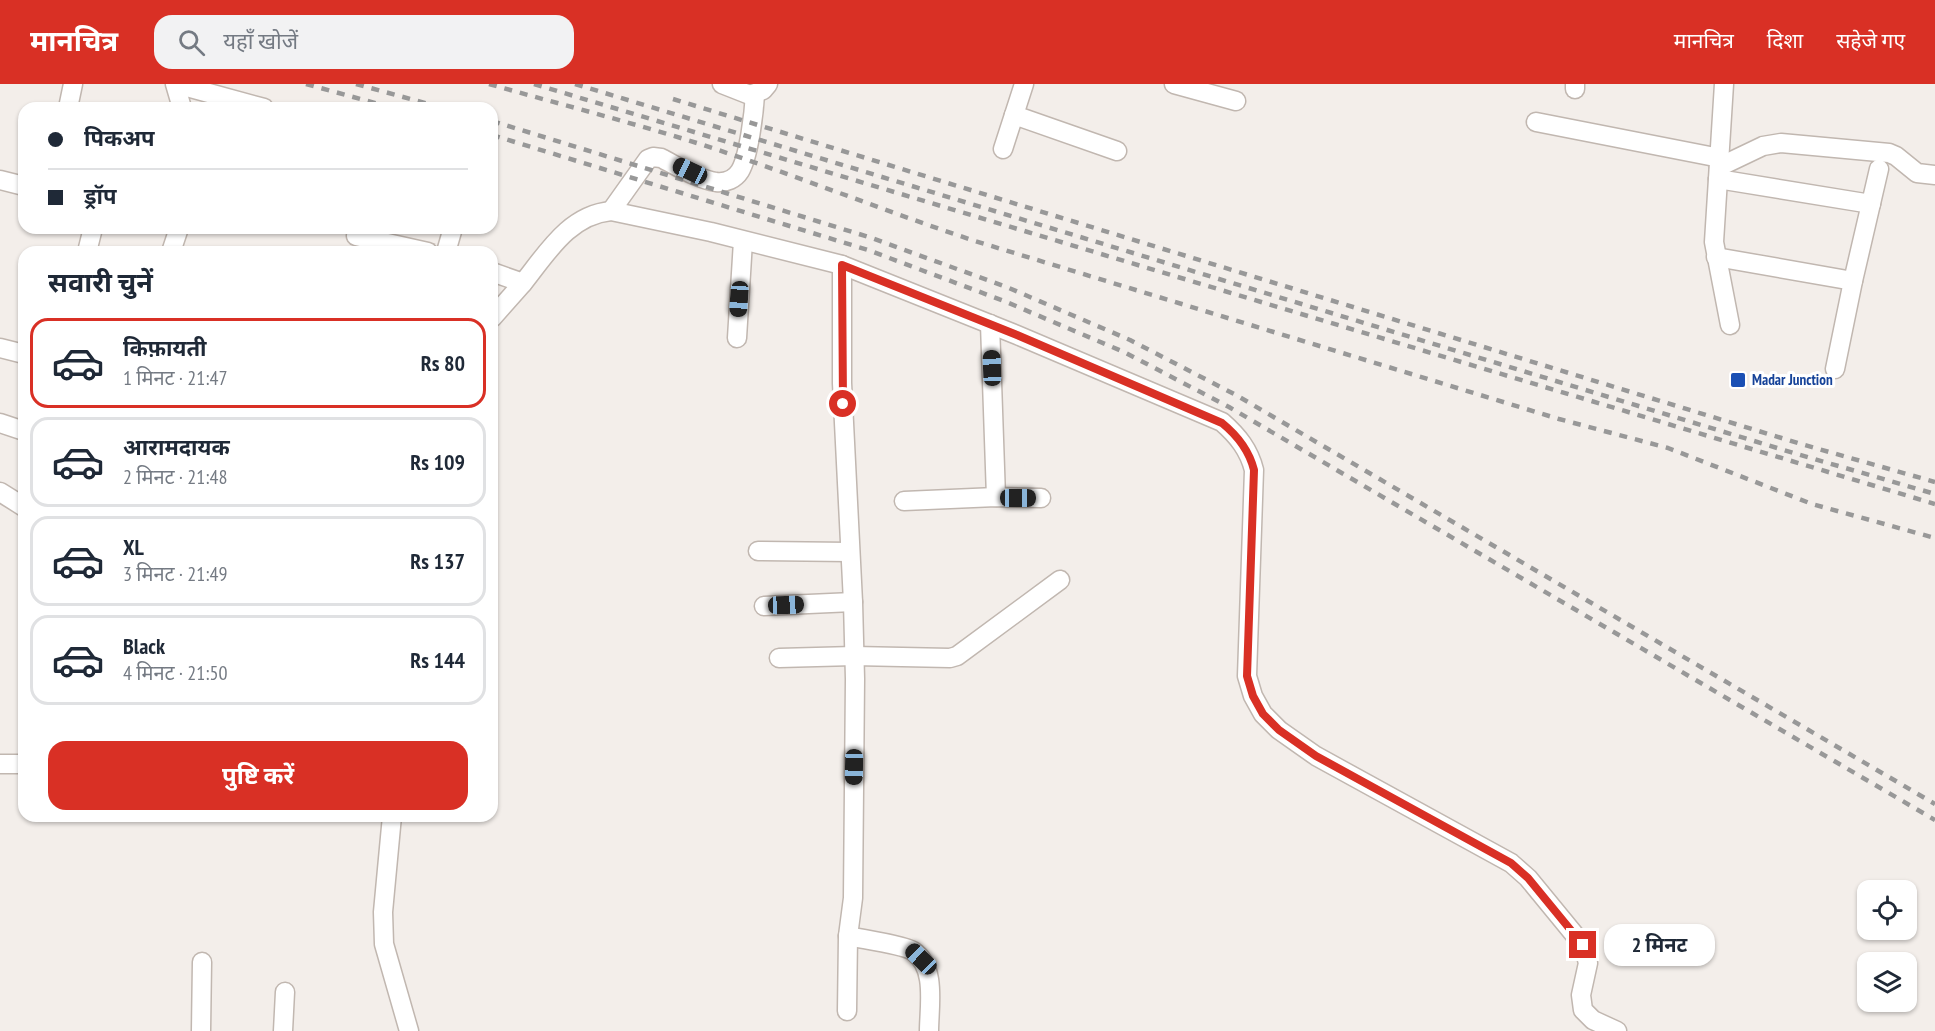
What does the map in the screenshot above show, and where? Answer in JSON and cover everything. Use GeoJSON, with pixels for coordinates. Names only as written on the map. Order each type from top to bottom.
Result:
{"type":"FeatureCollection","features":[{"type":"Feature","properties":{"kind":"street"},"geometry":{"type":"LineString","coordinates":[[69,102],[73,84]]}},
{"type":"Feature","properties":{"kind":"street"},"geometry":{"type":"LineString","coordinates":[[175,84],[180,102]]}},
{"type":"Feature","properties":{"kind":"street"},"geometry":{"type":"LineString","coordinates":[[175,84],[242,102]]}},
{"type":"Feature","properties":{"kind":"street"},"geometry":{"type":"LineString","coordinates":[[722,84],[750,95],[761,89]]}},
{"type":"Feature","properties":{"kind":"street"},"geometry":{"type":"LineString","coordinates":[[1003,150],[1024,84]]}},
{"type":"Feature","properties":{"kind":"street"},"geometry":{"type":"LineString","coordinates":[[1174,84],[1236,101]]}},
{"type":"Feature","properties":{"kind":"street"},"geometry":{"type":"LineString","coordinates":[[1724,84],[1714,242],[1730,325]]}},
{"type":"Feature","properties":{"kind":"street"},"geometry":{"type":"LineString","coordinates":[[611,211],[648,159],[653,157],[661,158],[714,181],[729,181],[738,174],[745,159],[761,89]]}},
{"type":"Feature","properties":{"kind":"street"},"geometry":{"type":"LineString","coordinates":[[1014,115],[1117,151]]}},
{"type":"Feature","properties":{"kind":"street"},"geometry":{"type":"LineString","coordinates":[[1536,122],[1871,204]]}},
{"type":"Feature","properties":{"kind":"street"},"geometry":{"type":"LineString","coordinates":[[1719,168],[1763,146],[1781,143],[1889,153],[1917,173],[1935,175]]}},
{"type":"Feature","properties":{"kind":"street"},"geometry":{"type":"LineString","coordinates":[[1835,369],[1879,169]]}},
{"type":"Feature","properties":{"kind":"street"},"geometry":{"type":"LineString","coordinates":[[0,180],[18,184]]}},
{"type":"Feature","properties":{"kind":"street"},"geometry":{"type":"LineString","coordinates":[[498,311],[564,232],[586,217],[599,212],[611,211],[711,232],[842,265],[990,324],[1222,423],[1245,447],[1254,470],[1247,676],[1253,696],[1263,714],[1279,730],[1316,756],[1511,863],[1528,878],[1583,945],[1588,963],[1581,995],[1583,1010],[1593,1020],[1617,1031]]}},
{"type":"Feature","properties":{"kind":"street"},"geometry":{"type":"LineString","coordinates":[[357,239],[395,246]]}},
{"type":"Feature","properties":{"kind":"street"},"geometry":{"type":"LineString","coordinates":[[737,338],[743,241]]}},
{"type":"Feature","properties":{"kind":"street"},"geometry":{"type":"LineString","coordinates":[[1716,257],[1853,281]]}},
{"type":"Feature","properties":{"kind":"street"},"geometry":{"type":"LineString","coordinates":[[842,265],[842,383],[854,656],[853,898],[848,936],[847,1011]]}},
{"type":"Feature","properties":{"kind":"street"},"geometry":{"type":"LineString","coordinates":[[498,274],[523,283]]}},
{"type":"Feature","properties":{"kind":"street"},"geometry":{"type":"LineString","coordinates":[[990,324],[996,497]]}},
{"type":"Feature","properties":{"kind":"street"},"geometry":{"type":"LineString","coordinates":[[0,348],[18,352]]}},
{"type":"Feature","properties":{"kind":"street"},"geometry":{"type":"LineString","coordinates":[[0,423],[18,429]]}},
{"type":"Feature","properties":{"kind":"street"},"geometry":{"type":"LineString","coordinates":[[0,492],[18,503]]}},
{"type":"Feature","properties":{"kind":"street"},"geometry":{"type":"LineString","coordinates":[[904,501],[996,497],[1041,498]]}},
{"type":"Feature","properties":{"kind":"street"},"geometry":{"type":"LineString","coordinates":[[758,551],[850,552]]}},
{"type":"Feature","properties":{"kind":"street"},"geometry":{"type":"LineString","coordinates":[[779,658],[854,656],[950,658],[957,656],[1060,580]]}},
{"type":"Feature","properties":{"kind":"street"},"geometry":{"type":"LineString","coordinates":[[764,606],[853,602]]}},
{"type":"Feature","properties":{"kind":"street"},"geometry":{"type":"LineString","coordinates":[[0,764],[18,764]]}},
{"type":"Feature","properties":{"kind":"street"},"geometry":{"type":"LineString","coordinates":[[391,822],[383,912],[384,944],[409,1031]]}},
{"type":"Feature","properties":{"kind":"street"},"geometry":{"type":"LineString","coordinates":[[848,936],[912,950],[921,959],[930,988],[928,1031]]}},
{"type":"Feature","properties":{"kind":"street"},"geometry":{"type":"LineString","coordinates":[[201,1031],[202,962]]}},
{"type":"Feature","properties":{"kind":"street"},"geometry":{"type":"LineString","coordinates":[[283,1031],[285,992]]}},
{"type":"Feature","properties":{"kind":"railway"},"geometry":{"type":"LineString","coordinates":[[306,84],[371,102]]}},
{"type":"Feature","properties":{"kind":"railway"},"geometry":{"type":"LineString","coordinates":[[356,84],[421,102]]}},
{"type":"Feature","properties":{"kind":"railway"},"geometry":{"type":"LineString","coordinates":[[489,84],[700,144],[975,241],[1559,419],[1668,448],[1812,504],[1935,538]]}},
{"type":"Feature","properties":{"kind":"railway"},"geometry":{"type":"LineString","coordinates":[[534,84],[1935,504]]}},
{"type":"Feature","properties":{"kind":"railway"},"geometry":{"type":"LineString","coordinates":[[575,84],[1935,494]]}},
{"type":"Feature","properties":{"kind":"railway"},"geometry":{"type":"LineString","coordinates":[[673,99],[1801,444],[1935,482]]}},
{"type":"Feature","properties":{"kind":"railway"},"geometry":{"type":"LineString","coordinates":[[498,123],[872,238],[1009,288],[1130,340],[1236,395],[1935,804]]}},
{"type":"Feature","properties":{"kind":"railway"},"geometry":{"type":"LineString","coordinates":[[498,137],[868,250],[1004,301],[1124,352],[1229,407],[1935,820]]}},
{"type":"Feature","properties":{"kind":"place","name":"Madar Junction"},"geometry":{"type":"Point","coordinates":[1738,380]}},
{"type":"Feature","properties":{"kind":"route"},"geometry":{"type":"LineString","coordinates":[[843,404],[842,265],[1017,335],[1222,423],[1245,447],[1254,470],[1247,676],[1253,696],[1263,714],[1279,730],[1316,756],[1511,863],[1528,878],[1583,945]]}}]}
